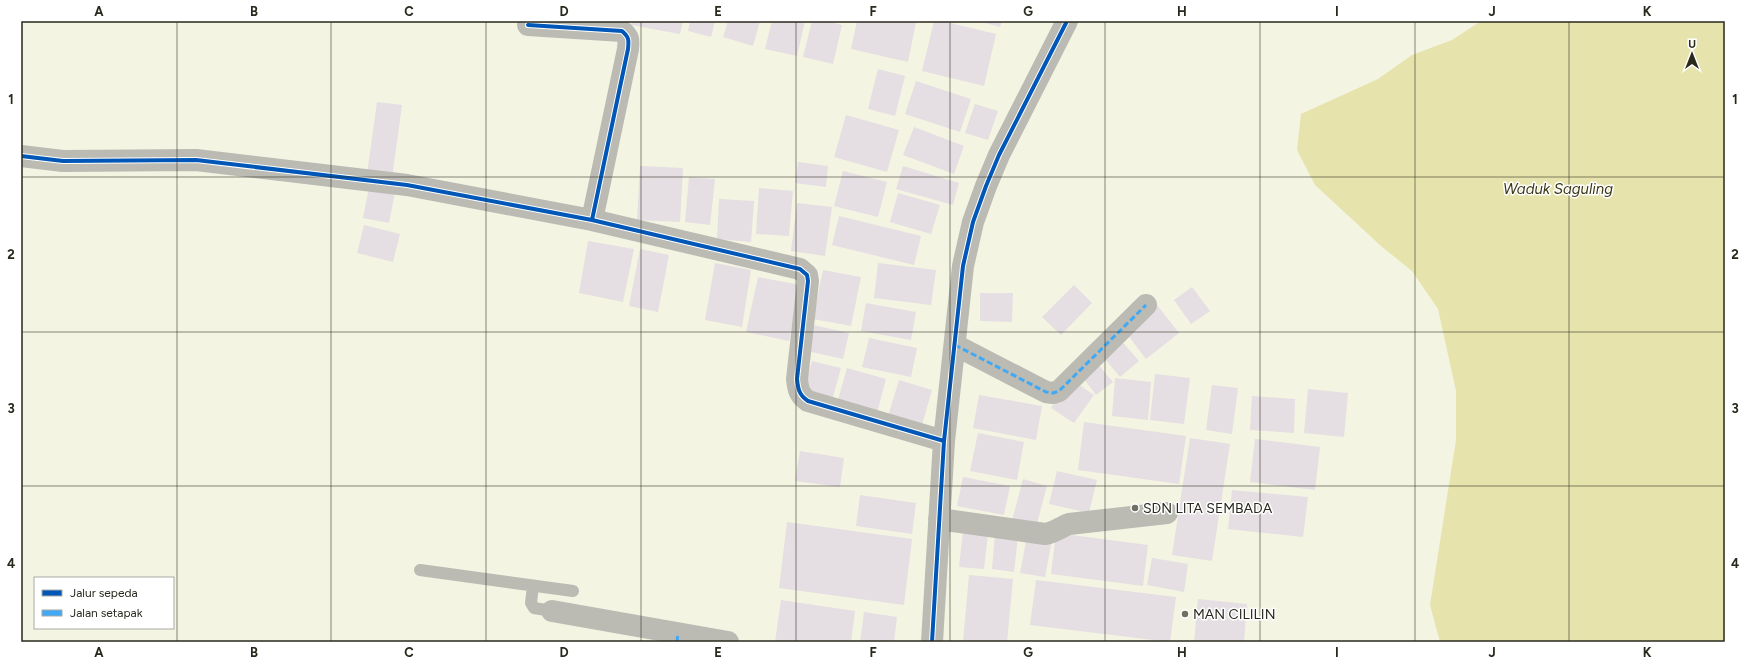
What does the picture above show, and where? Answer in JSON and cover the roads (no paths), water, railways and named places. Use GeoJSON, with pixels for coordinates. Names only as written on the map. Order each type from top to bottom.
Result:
{"type":"FeatureCollection","features":[{"type":"Feature","properties":{"kind":"street"},"geometry":{"type":"LineString","coordinates":[[932,642],[944,441],[963,266],[973,222],[986,186],[1066,21]]}},
{"type":"Feature","properties":{"kind":"street"},"geometry":{"type":"LineString","coordinates":[[528,25],[622,31],[628,35],[628,49],[592,220]]}},
{"type":"Feature","properties":{"kind":"street"},"geometry":{"type":"LineString","coordinates":[[21,156],[63,161],[196,160],[407,185],[592,220],[800,269],[807,275],[808,281],[797,379],[801,397],[808,401],[944,441]]}},
{"type":"Feature","properties":{"kind":"street"},"geometry":{"type":"LineString","coordinates":[[955,345],[1046,392],[1053,393],[1059,391],[1146,305]]}},
{"type":"Feature","properties":{"kind":"street"},"geometry":{"type":"LineString","coordinates":[[939,519],[1051,534],[1057,528],[1069,524],[1167,513]]}},
{"type":"Feature","properties":{"kind":"street"},"geometry":{"type":"LineString","coordinates":[[552,612],[678,638],[728,642]]}},
{"type":"Feature","properties":{"kind":"lane"},"geometry":{"type":"LineString","coordinates":[[420,570],[573,591]]}},
{"type":"Feature","properties":{"kind":"lane"},"geometry":{"type":"LineString","coordinates":[[533,586],[531,603],[534,608],[552,612]]}},
{"type":"Feature","properties":{"kind":"water","name":"Waduk Saguling"},"geometry":{"type":"Polygon","coordinates":[[[1481,21],[1725,21],[1725,642],[1440,642],[1430,605],[1456,440],[1456,391],[1438,309],[1412,271],[1381,246],[1315,185],[1297,150],[1301,114],[1378,79],[1412,55],[1452,40],[1481,21]]]}},
{"type":"Feature","properties":{"kind":"place","name":"SDN LITA SEMBADA"},"geometry":{"type":"Point","coordinates":[1135,508]}},
{"type":"Feature","properties":{"kind":"place","name":"MAN CILILIN"},"geometry":{"type":"Point","coordinates":[1185,614]}}]}
